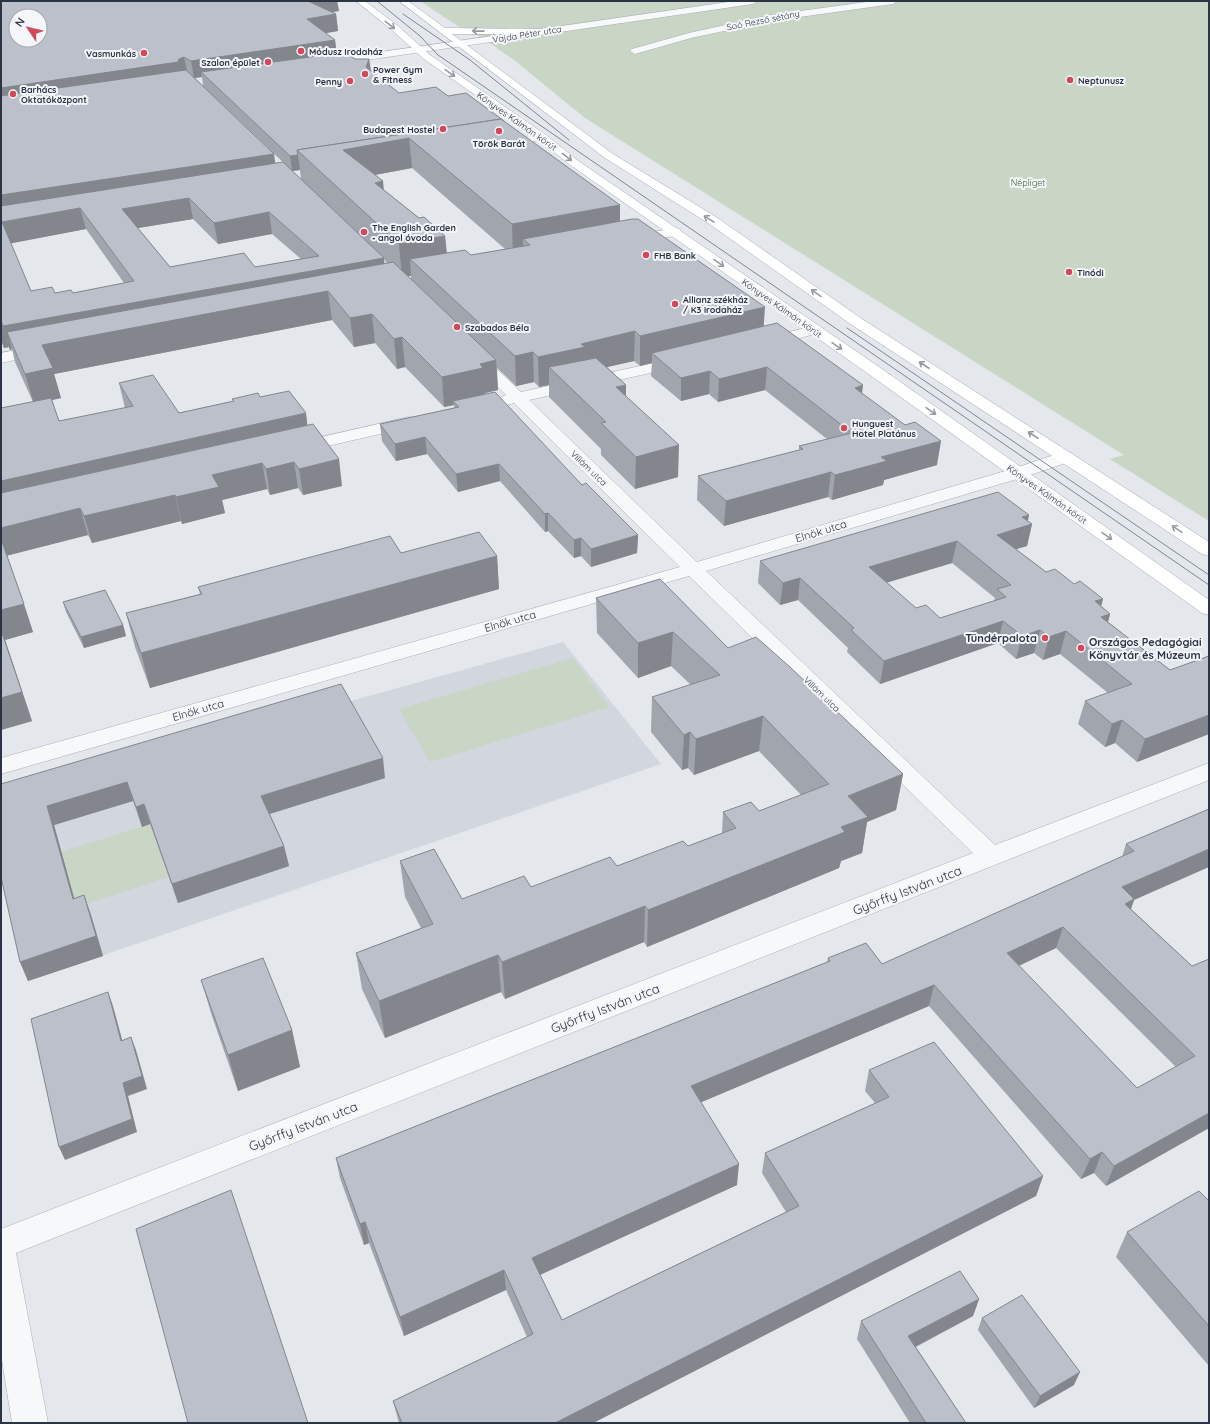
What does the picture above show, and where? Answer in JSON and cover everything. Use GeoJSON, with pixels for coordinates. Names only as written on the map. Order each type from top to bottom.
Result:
{"type":"FeatureCollection","features":[{"type":"Feature","properties":{"kind":"main road","name":"Könyves Kálmán körút"},"geometry":{"type":"LineString","coordinates":[[360,1],[418,50],[542,137],[573,162],[1018,473],[1209,609]]}},
{"type":"Feature","properties":{"kind":"main road"},"geometry":{"type":"LineString","coordinates":[[403,1],[609,156],[712,220],[857,322],[1209,550]]}},
{"type":"Feature","properties":{"kind":"main road"},"geometry":{"type":"LineString","coordinates":[[442,31],[545,31]]}},
{"type":"Feature","properties":{"kind":"street","name":"Vajda Péter utca"},"geometry":{"type":"LineString","coordinates":[[314,64],[753,1]]}},
{"type":"Feature","properties":{"kind":"street","name":"Soó Rezső sétány"},"geometry":{"type":"LineString","coordinates":[[635,51],[716,30],[771,18],[892,1]]}},
{"type":"Feature","properties":{"kind":"street"},"geometry":{"type":"LineString","coordinates":[[487,146],[542,137]]}},
{"type":"Feature","properties":{"kind":"street"},"geometry":{"type":"LineString","coordinates":[[617,242],[675,232]]}},
{"type":"Feature","properties":{"kind":"street"},"geometry":{"type":"LineString","coordinates":[[752,345],[814,330]]}},
{"type":"Feature","properties":{"kind":"street"},"geometry":{"type":"LineString","coordinates":[[1,358],[55,348]]}},
{"type":"Feature","properties":{"kind":"street","name":"Villám utca"},"geometry":{"type":"LineString","coordinates":[[469,350],[693,570],[991,856]]}},
{"type":"Feature","properties":{"kind":"street"},"geometry":{"type":"LineString","coordinates":[[495,402],[623,376],[699,358]]}},
{"type":"Feature","properties":{"kind":"street"},"geometry":{"type":"LineString","coordinates":[[282,451],[426,418]]}},
{"type":"Feature","properties":{"kind":"street","name":"Elnök utca"},"geometry":{"type":"LineString","coordinates":[[1,766],[693,570],[1018,473],[1066,457]]}},
{"type":"Feature","properties":{"kind":"street","name":"Győrffy István utca"},"geometry":{"type":"LineString","coordinates":[[1,1244],[1209,771]]}},
{"type":"Feature","properties":{"kind":"street"},"geometry":{"type":"LineString","coordinates":[[1,1255],[30,1423]]}},
{"type":"Feature","properties":{"kind":"shaded area"},"geometry":{"type":"Polygon","coordinates":[[[563,642],[661,764],[28,981],[1,862],[1,806],[344,703],[563,642]]]}},
{"type":"Feature","properties":{"kind":"green space","name":"Népliget"},"geometry":{"type":"Polygon","coordinates":[[[420,1],[1209,1],[1209,521],[1110,459],[1124,455],[585,118],[514,60],[481,37],[456,25],[420,1]]]}},
{"type":"Feature","properties":{"kind":"green space"},"geometry":{"type":"Polygon","coordinates":[[[573,658],[609,707],[430,762],[399,709],[573,658]]]}},
{"type":"Feature","properties":{"kind":"green space"},"geometry":{"type":"Polygon","coordinates":[[[150,824],[168,877],[77,907],[61,852],[150,824]]]}},
{"type":"Feature","properties":{"kind":"building"},"geometry":{"type":"Polygon","coordinates":[[[1,1],[308,1],[336,14],[307,19],[335,40],[191,61],[184,57],[179,59],[178,62],[1,88],[1,1]]]}},
{"type":"Feature","properties":{"kind":"building"},"geometry":{"type":"Polygon","coordinates":[[[346,52],[355,59],[369,59],[366,67],[399,93],[436,87],[448,96],[466,93],[504,121],[501,119],[297,150],[298,155],[290,156],[201,72],[346,52]]]}},
{"type":"Feature","properties":{"kind":"building"},"geometry":{"type":"Polygon","coordinates":[[[186,70],[274,154],[1,195],[1,96],[186,70]]]}},
{"type":"Feature","properties":{"kind":"building"},"geometry":{"type":"Polygon","coordinates":[[[501,119],[620,205],[512,224],[409,138],[343,150],[383,181],[375,183],[419,218],[424,217],[445,236],[399,244],[297,150],[501,119]]]}},
{"type":"Feature","properties":{"kind":"building"},"geometry":{"type":"Polygon","coordinates":[[[283,162],[384,258],[3,326],[1,323],[1,206],[283,162]],[[189,198],[122,209],[170,267],[244,253],[255,267],[319,256],[269,212],[214,223],[189,198]],[[80,208],[2,222],[31,291],[52,287],[55,293],[71,290],[73,293],[134,281],[80,208]]]}},
{"type":"Feature","properties":{"kind":"building"},"geometry":{"type":"Polygon","coordinates":[[[638,219],[765,307],[640,336],[635,331],[581,344],[585,347],[538,357],[533,352],[515,356],[410,259],[465,250],[471,255],[530,245],[523,239],[638,219]]]}},
{"type":"Feature","properties":{"kind":"building"},"geometry":{"type":"Polygon","coordinates":[[[393,262],[496,360],[480,364],[483,368],[442,377],[402,337],[394,339],[372,314],[350,318],[328,291],[42,345],[53,368],[25,374],[7,332],[393,262]]]}},
{"type":"Feature","properties":{"kind":"building"},"geometry":{"type":"Polygon","coordinates":[[[777,323],[863,385],[855,388],[905,425],[915,422],[941,441],[881,457],[887,461],[835,475],[831,472],[726,501],[698,476],[803,449],[799,446],[852,433],[767,367],[719,379],[710,371],[681,378],[652,353],[777,323]]]}},
{"type":"Feature","properties":{"kind":"building"},"geometry":{"type":"Polygon","coordinates":[[[596,358],[626,385],[616,387],[679,445],[636,457],[601,423],[606,422],[549,367],[596,358]]]}},
{"type":"Feature","properties":{"kind":"building"},"geometry":{"type":"Polygon","coordinates":[[[153,375],[179,413],[234,401],[232,399],[258,393],[260,397],[289,391],[306,413],[1,481],[1,408],[51,398],[59,421],[133,406],[119,383],[153,375]]]}},
{"type":"Feature","properties":{"kind":"building"},"geometry":{"type":"Polygon","coordinates":[[[495,392],[582,485],[586,483],[638,535],[591,549],[581,538],[574,540],[548,513],[545,514],[499,464],[456,474],[425,437],[395,444],[380,424],[459,407],[453,401],[495,392]]]}},
{"type":"Feature","properties":{"kind":"building"},"geometry":{"type":"Polygon","coordinates":[[[313,424],[339,459],[299,469],[294,462],[266,469],[262,463],[212,475],[219,487],[176,497],[175,495],[84,516],[80,508],[1,528],[1,493],[313,424]]]}},
{"type":"Feature","properties":{"kind":"building"},"geometry":{"type":"Polygon","coordinates":[[[998,492],[1029,515],[1022,517],[1032,524],[997,535],[1046,572],[1055,569],[1074,584],[1080,581],[1103,599],[1095,601],[1110,614],[1101,617],[1170,670],[1209,656],[1209,715],[1145,739],[1122,720],[1112,724],[1085,701],[1132,684],[1066,631],[1049,637],[1040,630],[1022,636],[1003,621],[884,661],[851,630],[854,628],[800,578],[783,583],[760,561],[998,492]],[[957,541],[869,567],[916,608],[926,605],[940,618],[1006,597],[997,589],[1011,585],[957,541]]]}},
{"type":"Feature","properties":{"kind":"building"},"geometry":{"type":"Polygon","coordinates":[[[479,532],[497,556],[141,653],[126,613],[202,594],[198,587],[390,536],[401,553],[479,532]]]}},
{"type":"Feature","properties":{"kind":"building"},"geometry":{"type":"Polygon","coordinates":[[[1,539],[24,604],[1,610],[1,539]]]}},
{"type":"Feature","properties":{"kind":"building"},"geometry":{"type":"Polygon","coordinates":[[[660,579],[728,648],[756,637],[790,667],[903,774],[848,796],[868,817],[841,827],[845,832],[648,910],[645,906],[502,962],[498,955],[379,1001],[356,953],[433,924],[400,861],[434,849],[462,899],[524,876],[531,887],[610,857],[617,866],[683,841],[688,846],[736,828],[723,812],[751,802],[759,811],[829,784],[763,716],[696,739],[690,732],[684,735],[652,697],[720,675],[673,632],[638,643],[596,598],[660,579]]]}},
{"type":"Feature","properties":{"kind":"building"},"geometry":{"type":"Polygon","coordinates":[[[105,590],[123,625],[81,637],[63,602],[105,590]]]}},
{"type":"Feature","properties":{"kind":"building"},"geometry":{"type":"Polygon","coordinates":[[[1,630],[22,692],[1,698],[1,630]]]}},
{"type":"Feature","properties":{"kind":"building"},"geometry":{"type":"Polygon","coordinates":[[[341,684],[383,758],[261,796],[284,846],[172,884],[144,804],[136,807],[127,782],[47,806],[73,899],[84,895],[96,936],[20,962],[1,877],[1,784],[341,684]]]}},
{"type":"Feature","properties":{"kind":"building"},"geometry":{"type":"Polygon","coordinates":[[[1209,809],[1209,849],[1122,887],[1134,899],[1125,904],[1192,966],[1209,959],[1209,1113],[1114,1166],[1102,1152],[1090,1159],[934,985],[691,1086],[739,1164],[532,1258],[562,1320],[799,1206],[765,1153],[889,1097],[869,1070],[934,1042],[1043,1176],[555,1423],[402,1423],[393,1401],[533,1334],[504,1270],[400,1317],[365,1222],[360,1224],[336,1158],[830,961],[828,958],[866,943],[882,964],[1134,851],[1126,844],[1209,809]],[[1063,927],[1007,953],[1137,1088],[1195,1056],[1063,927]]]}},
{"type":"Feature","properties":{"kind":"building"},"geometry":{"type":"Polygon","coordinates":[[[263,958],[292,1030],[228,1055],[201,980],[263,958]]]}},
{"type":"Feature","properties":{"kind":"building"},"geometry":{"type":"Polygon","coordinates":[[[108,992],[121,1041],[131,1037],[142,1076],[123,1083],[132,1119],[59,1147],[31,1019],[108,992]]]}},
{"type":"Feature","properties":{"kind":"building"},"geometry":{"type":"Polygon","coordinates":[[[231,1190],[308,1423],[188,1423],[136,1229],[231,1190]]]}},
{"type":"Feature","properties":{"kind":"building"},"geometry":{"type":"Polygon","coordinates":[[[1199,1191],[1209,1201],[1209,1326],[1127,1232],[1199,1191]]]}},
{"type":"Feature","properties":{"kind":"building"},"geometry":{"type":"Polygon","coordinates":[[[960,1271],[979,1299],[908,1336],[966,1423],[926,1423],[861,1321],[960,1271]]]}},
{"type":"Feature","properties":{"kind":"building"},"geometry":{"type":"Polygon","coordinates":[[[1022,1295],[1080,1372],[1040,1396],[982,1318],[1022,1295]]]}},
{"type":"Feature","properties":{"kind":"tram line"},"geometry":{"type":"LineString","coordinates":[[377,1],[420,36],[438,55],[1209,585]]}},
{"type":"Feature","properties":{"kind":"tram line"},"geometry":{"type":"LineString","coordinates":[[403,14],[470,60],[569,140]]}},
{"type":"Feature","properties":{"kind":"tram line"},"geometry":{"type":"LineString","coordinates":[[847,328],[1209,575]]}},
{"type":"Feature","properties":{"kind":"place","name":"Módusz Irodaház"},"geometry":{"type":"Point","coordinates":[301,51]}},
{"type":"Feature","properties":{"kind":"place","name":"Vasmunkás"},"geometry":{"type":"Point","coordinates":[144,53]}},
{"type":"Feature","properties":{"kind":"place","name":"Szalon épület"},"geometry":{"type":"Point","coordinates":[268,62]}},
{"type":"Feature","properties":{"kind":"place","name":"Power Gym & Fitness"},"geometry":{"type":"Point","coordinates":[365,74]}},
{"type":"Feature","properties":{"kind":"place","name":"Neptunusz"},"geometry":{"type":"Point","coordinates":[1070,80]}},
{"type":"Feature","properties":{"kind":"place","name":"Penny"},"geometry":{"type":"Point","coordinates":[350,81]}},
{"type":"Feature","properties":{"kind":"place","name":"Barhács Oktatóközpont"},"geometry":{"type":"Point","coordinates":[13,94]}},
{"type":"Feature","properties":{"kind":"place","name":"Budapest Hostel"},"geometry":{"type":"Point","coordinates":[443,129]}},
{"type":"Feature","properties":{"kind":"place","name":"Török Barát"},"geometry":{"type":"Point","coordinates":[499,131]}},
{"type":"Feature","properties":{"kind":"place","name":"The English Garden - angol óvoda"},"geometry":{"type":"Point","coordinates":[364,232]}},
{"type":"Feature","properties":{"kind":"place","name":"FHB Bank"},"geometry":{"type":"Point","coordinates":[646,255]}},
{"type":"Feature","properties":{"kind":"place","name":"Tinódi"},"geometry":{"type":"Point","coordinates":[1069,272]}},
{"type":"Feature","properties":{"kind":"place","name":"Allianz székház / K3 irodaház"},"geometry":{"type":"Point","coordinates":[675,304]}},
{"type":"Feature","properties":{"kind":"place","name":"Szabados Béla"},"geometry":{"type":"Point","coordinates":[457,327]}},
{"type":"Feature","properties":{"kind":"place","name":"Hunguest Hotel Platánus"},"geometry":{"type":"Point","coordinates":[844,428]}},
{"type":"Feature","properties":{"kind":"place","name":"Tündérpalota"},"geometry":{"type":"Point","coordinates":[1045,638]}},
{"type":"Feature","properties":{"kind":"place","name":"Országos Pedagógiai Könyvtár és Múzeum"},"geometry":{"type":"Point","coordinates":[1081,648]}}]}
